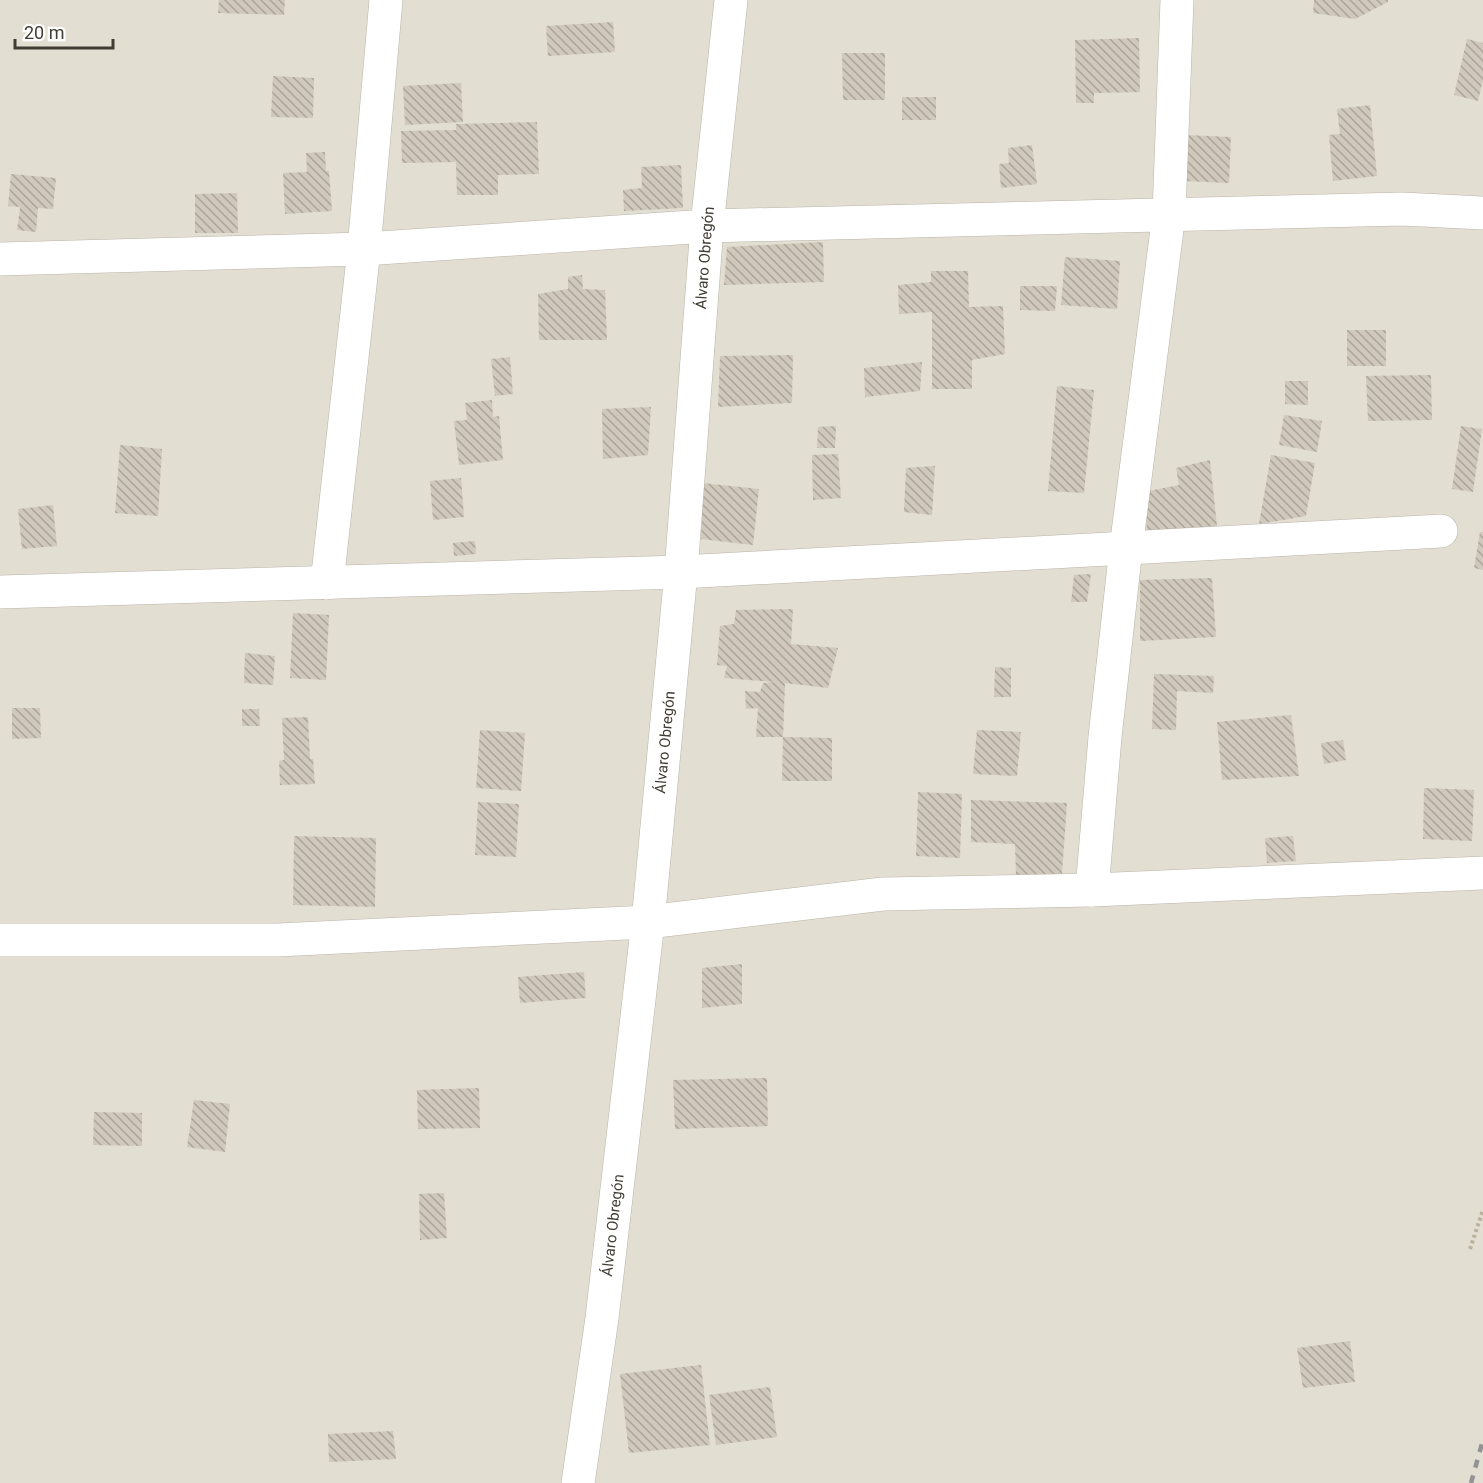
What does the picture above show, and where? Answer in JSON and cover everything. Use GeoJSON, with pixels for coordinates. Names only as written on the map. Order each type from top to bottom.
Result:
{"type":"FeatureCollection","features":[{"type":"Feature","properties":{"kind":"street"},"geometry":{"type":"LineString","coordinates":[[327,583],[364,249],[386,0]]}},
{"type":"Feature","properties":{"kind":"street","name":"Álvaro Obregón"},"geometry":{"type":"LineString","coordinates":[[578,1483],[602,1318],[648,922],[681,573],[707,226],[731,0]]}},
{"type":"Feature","properties":{"kind":"street"},"geometry":{"type":"LineString","coordinates":[[1092,890],[1105,737],[1126,548],[1168,213],[1177,0]]}},
{"type":"Feature","properties":{"kind":"street"},"geometry":{"type":"LineString","coordinates":[[0,259],[364,249],[707,226],[1402,209],[1483,213]]}},
{"type":"Feature","properties":{"kind":"street"},"geometry":{"type":"LineString","coordinates":[[0,592],[681,573],[1441,531]]}},
{"type":"Feature","properties":{"kind":"street"},"geometry":{"type":"LineString","coordinates":[[0,940],[278,940],[648,922],[883,894],[1092,890],[1483,873]]}},
{"type":"Feature","properties":{"kind":"path"},"geometry":{"type":"LineString","coordinates":[[1470,1249],[1483,1210]]}},
{"type":"Feature","properties":{"kind":"shaded area"},"geometry":{"type":"Polygon","coordinates":[[[0,0],[1483,0],[1483,1483],[0,1483],[0,0]]]}},
{"type":"Feature","properties":{"kind":"building"},"geometry":{"type":"Polygon","coordinates":[[[219,0],[285,0],[284,15],[218,13],[219,0]]]}},
{"type":"Feature","properties":{"kind":"building"},"geometry":{"type":"Polygon","coordinates":[[[1314,0],[1388,0],[1388,2],[1355,19],[1313,13],[1314,0]]]}},
{"type":"Feature","properties":{"kind":"building"},"geometry":{"type":"Polygon","coordinates":[[[613,22],[615,52],[548,56],[546,26],[613,22]]]}},
{"type":"Feature","properties":{"kind":"building"},"geometry":{"type":"Polygon","coordinates":[[[1139,38],[1140,92],[1094,93],[1094,103],[1076,103],[1075,40],[1139,38]]]}},
{"type":"Feature","properties":{"kind":"building"},"geometry":{"type":"Polygon","coordinates":[[[1467,39],[1483,43],[1483,80],[1478,101],[1454,95],[1467,39]]]}},
{"type":"Feature","properties":{"kind":"building"},"geometry":{"type":"Polygon","coordinates":[[[842,53],[885,53],[885,100],[843,100],[842,53]]]}},
{"type":"Feature","properties":{"kind":"building"},"geometry":{"type":"Polygon","coordinates":[[[273,76],[314,78],[313,118],[271,117],[273,76]]]}},
{"type":"Feature","properties":{"kind":"building"},"geometry":{"type":"Polygon","coordinates":[[[461,83],[463,122],[405,125],[403,86],[461,83]]]}},
{"type":"Feature","properties":{"kind":"building"},"geometry":{"type":"Polygon","coordinates":[[[902,97],[936,97],[936,120],[902,120],[902,97]]]}},
{"type":"Feature","properties":{"kind":"building"},"geometry":{"type":"Polygon","coordinates":[[[1370,105],[1377,176],[1333,181],[1329,135],[1340,134],[1337,109],[1370,105]]]}},
{"type":"Feature","properties":{"kind":"building"},"geometry":{"type":"Polygon","coordinates":[[[537,122],[539,174],[498,175],[498,195],[457,195],[456,162],[402,163],[401,131],[456,130],[456,124],[537,122]]]}},
{"type":"Feature","properties":{"kind":"building"},"geometry":{"type":"Polygon","coordinates":[[[1187,135],[1231,137],[1229,183],[1185,181],[1187,135]]]}},
{"type":"Feature","properties":{"kind":"building"},"geometry":{"type":"Polygon","coordinates":[[[1032,145],[1037,184],[1001,188],[999,164],[1009,163],[1008,148],[1032,145]]]}},
{"type":"Feature","properties":{"kind":"building"},"geometry":{"type":"Polygon","coordinates":[[[325,152],[332,211],[285,214],[283,173],[307,172],[306,153],[325,152]]]}},
{"type":"Feature","properties":{"kind":"building"},"geometry":{"type":"Polygon","coordinates":[[[681,165],[683,208],[624,211],[623,190],[642,188],[641,167],[681,165]]]}},
{"type":"Feature","properties":{"kind":"building"},"geometry":{"type":"Polygon","coordinates":[[[11,174],[56,178],[53,209],[38,208],[36,232],[17,230],[20,207],[8,206],[11,174]]]}},
{"type":"Feature","properties":{"kind":"building"},"geometry":{"type":"Polygon","coordinates":[[[237,193],[238,233],[195,233],[195,194],[237,193]]]}},
{"type":"Feature","properties":{"kind":"building"},"geometry":{"type":"Polygon","coordinates":[[[823,242],[824,282],[724,285],[727,247],[823,242]]]}},
{"type":"Feature","properties":{"kind":"building"},"geometry":{"type":"Polygon","coordinates":[[[1065,257],[1120,261],[1117,309],[1061,305],[1065,257]]]}},
{"type":"Feature","properties":{"kind":"building"},"geometry":{"type":"Polygon","coordinates":[[[931,271],[968,271],[969,307],[1003,306],[1005,354],[972,360],[972,389],[932,389],[932,312],[899,314],[898,285],[931,282],[931,271]]]}},
{"type":"Feature","properties":{"kind":"building"},"geometry":{"type":"Polygon","coordinates":[[[582,275],[583,289],[605,290],[607,340],[539,340],[538,294],[568,289],[568,277],[582,275]]]}},
{"type":"Feature","properties":{"kind":"building"},"geometry":{"type":"Polygon","coordinates":[[[1020,286],[1057,286],[1055,311],[1020,310],[1020,286]]]}},
{"type":"Feature","properties":{"kind":"building"},"geometry":{"type":"Polygon","coordinates":[[[1347,330],[1386,330],[1386,366],[1347,366],[1347,330]]]}},
{"type":"Feature","properties":{"kind":"building"},"geometry":{"type":"Polygon","coordinates":[[[793,355],[792,403],[718,407],[720,356],[793,355]]]}},
{"type":"Feature","properties":{"kind":"building"},"geometry":{"type":"Polygon","coordinates":[[[510,357],[513,394],[495,396],[491,359],[510,357]]]}},
{"type":"Feature","properties":{"kind":"building"},"geometry":{"type":"Polygon","coordinates":[[[922,362],[920,391],[865,397],[864,368],[922,362]]]}},
{"type":"Feature","properties":{"kind":"building"},"geometry":{"type":"Polygon","coordinates":[[[1431,375],[1432,420],[1368,421],[1366,376],[1431,375]]]}},
{"type":"Feature","properties":{"kind":"building"},"geometry":{"type":"Polygon","coordinates":[[[1285,381],[1308,381],[1308,405],[1285,404],[1285,381]]]}},
{"type":"Feature","properties":{"kind":"building"},"geometry":{"type":"Polygon","coordinates":[[[1057,386],[1094,390],[1084,493],[1048,491],[1057,386]]]}},
{"type":"Feature","properties":{"kind":"building"},"geometry":{"type":"Polygon","coordinates":[[[492,400],[493,417],[499,416],[503,460],[459,465],[454,421],[467,420],[465,403],[492,400]]]}},
{"type":"Feature","properties":{"kind":"building"},"geometry":{"type":"Polygon","coordinates":[[[651,407],[648,455],[603,459],[602,409],[651,407]]]}},
{"type":"Feature","properties":{"kind":"building"},"geometry":{"type":"Polygon","coordinates":[[[1284,415],[1322,421],[1317,452],[1279,445],[1284,415]]]}},
{"type":"Feature","properties":{"kind":"building"},"geometry":{"type":"Polygon","coordinates":[[[836,426],[835,448],[817,448],[818,427],[836,426]]]}},
{"type":"Feature","properties":{"kind":"building"},"geometry":{"type":"Polygon","coordinates":[[[1461,426],[1482,429],[1473,492],[1452,489],[1461,426]]]}},
{"type":"Feature","properties":{"kind":"building"},"geometry":{"type":"Polygon","coordinates":[[[120,445],[162,449],[158,516],[115,513],[120,445]]]}},
{"type":"Feature","properties":{"kind":"building"},"geometry":{"type":"Polygon","coordinates":[[[838,454],[841,498],[813,500],[812,455],[838,454]]]}},
{"type":"Feature","properties":{"kind":"building"},"geometry":{"type":"Polygon","coordinates":[[[1271,455],[1315,463],[1306,516],[1259,524],[1271,455]]]}},
{"type":"Feature","properties":{"kind":"building"},"geometry":{"type":"Polygon","coordinates":[[[1210,460],[1217,526],[1147,531],[1144,492],[1179,485],[1176,468],[1210,460]]]}},
{"type":"Feature","properties":{"kind":"building"},"geometry":{"type":"Polygon","coordinates":[[[935,466],[932,515],[904,512],[906,468],[935,466]]]}},
{"type":"Feature","properties":{"kind":"building"},"geometry":{"type":"Polygon","coordinates":[[[461,478],[464,517],[433,520],[430,481],[461,478]]]}},
{"type":"Feature","properties":{"kind":"building"},"geometry":{"type":"Polygon","coordinates":[[[703,483],[759,489],[753,545],[701,539],[703,483]]]}},
{"type":"Feature","properties":{"kind":"building"},"geometry":{"type":"Polygon","coordinates":[[[53,505],[57,546],[22,549],[18,509],[53,505]]]}},
{"type":"Feature","properties":{"kind":"building"},"geometry":{"type":"Polygon","coordinates":[[[1480,532],[1483,532],[1483,570],[1474,568],[1480,532]]]}},
{"type":"Feature","properties":{"kind":"building"},"geometry":{"type":"Polygon","coordinates":[[[475,541],[476,554],[454,556],[453,543],[475,541]]]}},
{"type":"Feature","properties":{"kind":"building"},"geometry":{"type":"Polygon","coordinates":[[[1091,574],[1087,602],[1071,602],[1074,575],[1091,574]]]}},
{"type":"Feature","properties":{"kind":"building"},"geometry":{"type":"Polygon","coordinates":[[[1212,578],[1216,637],[1140,641],[1140,580],[1212,578]]]}},
{"type":"Feature","properties":{"kind":"building"},"geometry":{"type":"Polygon","coordinates":[[[793,609],[791,644],[838,648],[828,688],[785,683],[783,737],[756,737],[758,708],[746,709],[745,691],[760,692],[763,683],[775,682],[724,678],[727,666],[717,665],[720,626],[734,624],[736,610],[793,609]]]}},
{"type":"Feature","properties":{"kind":"building"},"geometry":{"type":"Polygon","coordinates":[[[293,613],[329,615],[326,680],[290,678],[293,613]]]}},
{"type":"Feature","properties":{"kind":"building"},"geometry":{"type":"Polygon","coordinates":[[[245,653],[275,656],[273,685],[244,683],[245,653]]]}},
{"type":"Feature","properties":{"kind":"building"},"geometry":{"type":"Polygon","coordinates":[[[995,667],[1011,668],[1011,697],[994,697],[995,667]]]}},
{"type":"Feature","properties":{"kind":"building"},"geometry":{"type":"Polygon","coordinates":[[[1154,674],[1214,676],[1213,693],[1177,691],[1176,730],[1152,729],[1154,674]]]}},
{"type":"Feature","properties":{"kind":"building"},"geometry":{"type":"Polygon","coordinates":[[[12,708],[40,708],[41,738],[12,739],[12,708]]]}},
{"type":"Feature","properties":{"kind":"building"},"geometry":{"type":"Polygon","coordinates":[[[242,709],[259,709],[260,726],[242,726],[242,709]]]}},
{"type":"Feature","properties":{"kind":"building"},"geometry":{"type":"Polygon","coordinates":[[[1291,715],[1299,776],[1222,780],[1217,722],[1291,715]]]}},
{"type":"Feature","properties":{"kind":"building"},"geometry":{"type":"Polygon","coordinates":[[[308,717],[310,759],[313,759],[315,784],[280,785],[279,761],[284,760],[282,718],[308,717]]]}},
{"type":"Feature","properties":{"kind":"building"},"geometry":{"type":"Polygon","coordinates":[[[480,730],[525,733],[521,791],[476,788],[480,730]]]}},
{"type":"Feature","properties":{"kind":"building"},"geometry":{"type":"Polygon","coordinates":[[[977,730],[1021,732],[1017,776],[973,774],[977,730]]]}},
{"type":"Feature","properties":{"kind":"building"},"geometry":{"type":"Polygon","coordinates":[[[783,737],[832,738],[832,781],[782,781],[783,737]]]}},
{"type":"Feature","properties":{"kind":"building"},"geometry":{"type":"Polygon","coordinates":[[[1343,740],[1346,760],[1324,764],[1321,743],[1343,740]]]}},
{"type":"Feature","properties":{"kind":"building"},"geometry":{"type":"Polygon","coordinates":[[[1424,788],[1474,790],[1472,841],[1423,839],[1424,788]]]}},
{"type":"Feature","properties":{"kind":"building"},"geometry":{"type":"Polygon","coordinates":[[[918,792],[962,794],[960,858],[916,856],[918,792]]]}},
{"type":"Feature","properties":{"kind":"building"},"geometry":{"type":"Polygon","coordinates":[[[971,800],[1067,803],[1062,874],[1016,876],[1015,844],[971,842],[971,800]]]}},
{"type":"Feature","properties":{"kind":"building"},"geometry":{"type":"Polygon","coordinates":[[[478,802],[519,804],[516,857],[475,855],[478,802]]]}},
{"type":"Feature","properties":{"kind":"building"},"geometry":{"type":"Polygon","coordinates":[[[294,836],[376,838],[375,907],[293,905],[294,836]]]}},
{"type":"Feature","properties":{"kind":"building"},"geometry":{"type":"Polygon","coordinates":[[[1293,836],[1296,861],[1267,863],[1265,838],[1293,836]]]}},
{"type":"Feature","properties":{"kind":"building"},"geometry":{"type":"Polygon","coordinates":[[[742,964],[742,1004],[702,1008],[702,968],[742,964]]]}},
{"type":"Feature","properties":{"kind":"building"},"geometry":{"type":"Polygon","coordinates":[[[584,972],[586,998],[520,1003],[518,977],[584,972]]]}},
{"type":"Feature","properties":{"kind":"building"},"geometry":{"type":"Polygon","coordinates":[[[767,1078],[768,1126],[675,1129],[673,1080],[767,1078]]]}},
{"type":"Feature","properties":{"kind":"building"},"geometry":{"type":"Polygon","coordinates":[[[479,1088],[480,1128],[418,1129],[417,1090],[479,1088]]]}},
{"type":"Feature","properties":{"kind":"building"},"geometry":{"type":"Polygon","coordinates":[[[194,1100],[230,1104],[225,1152],[187,1147],[194,1100]]]}},
{"type":"Feature","properties":{"kind":"building"},"geometry":{"type":"Polygon","coordinates":[[[94,1112],[142,1113],[142,1146],[93,1145],[94,1112]]]}},
{"type":"Feature","properties":{"kind":"building"},"geometry":{"type":"Polygon","coordinates":[[[444,1193],[447,1238],[420,1240],[419,1194],[444,1193]]]}},
{"type":"Feature","properties":{"kind":"building"},"geometry":{"type":"Polygon","coordinates":[[[1350,1341],[1355,1382],[1303,1388],[1297,1348],[1350,1341]]]}},
{"type":"Feature","properties":{"kind":"building"},"geometry":{"type":"Polygon","coordinates":[[[701,1365],[710,1445],[629,1453],[620,1374],[701,1365]]]}},
{"type":"Feature","properties":{"kind":"building"},"geometry":{"type":"Polygon","coordinates":[[[770,1387],[777,1437],[716,1445],[709,1395],[770,1387]]]}},
{"type":"Feature","properties":{"kind":"building"},"geometry":{"type":"Polygon","coordinates":[[[393,1431],[396,1459],[329,1462],[328,1434],[393,1431]]]}},
{"type":"Feature","properties":{"kind":"railway"},"geometry":{"type":"LineString","coordinates":[[1471,1483],[1483,1440]]}}]}
